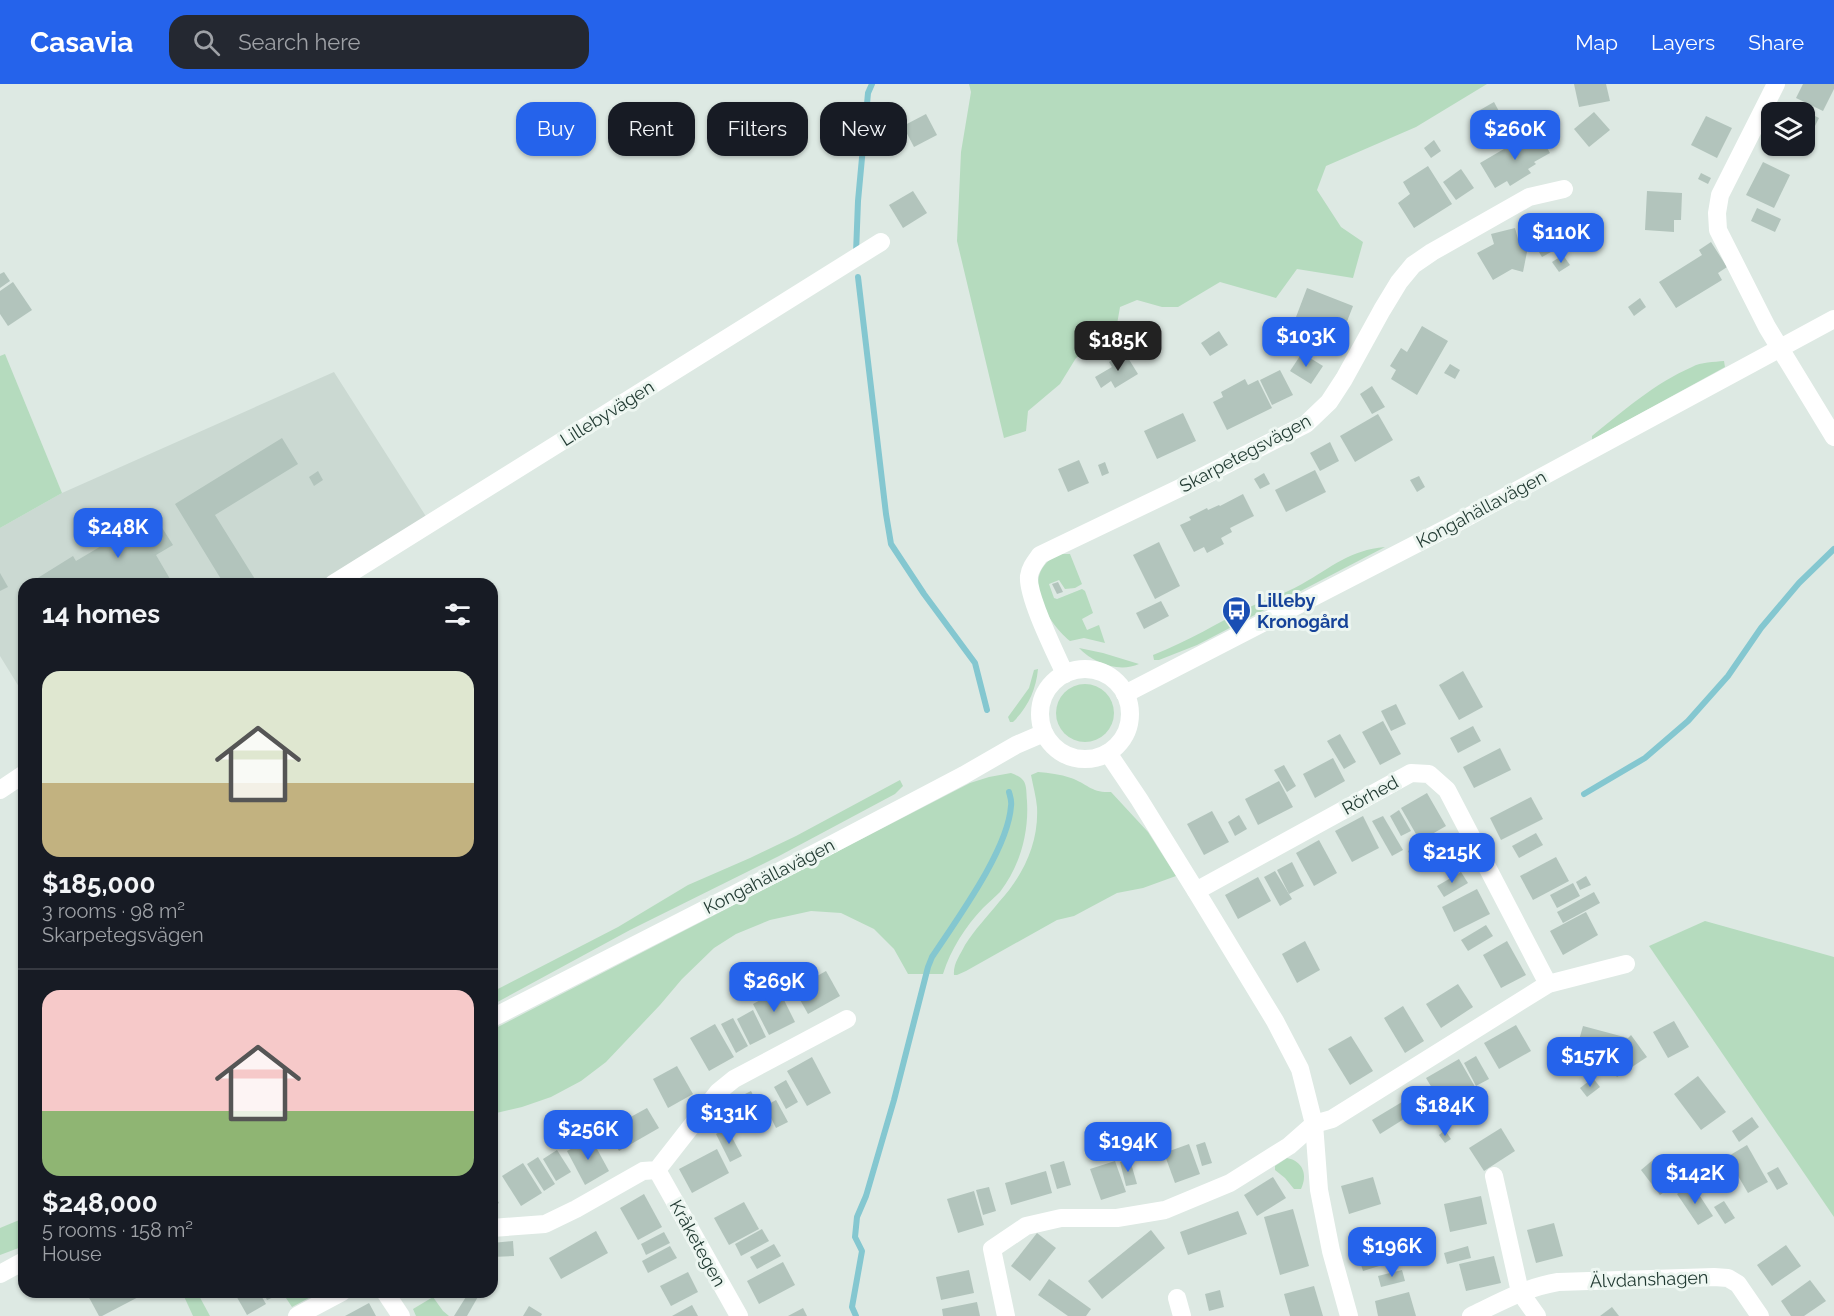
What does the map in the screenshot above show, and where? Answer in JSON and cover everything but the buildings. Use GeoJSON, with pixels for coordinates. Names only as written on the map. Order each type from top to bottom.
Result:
{"type":"FeatureCollection","features":[{"type":"Feature","properties":{"kind":"street"},"geometry":{"type":"LineString","coordinates":[[1776,84],[1720,195],[1717,213],[1718,230],[1753,302],[1834,436]]}},
{"type":"Feature","properties":{"kind":"street","name":"Skarpetegsvägen"},"geometry":{"type":"LineString","coordinates":[[1065,674],[1032,596],[1029,577],[1032,566],[1040,555],[1306,424],[1334,396],[1382,310],[1399,282],[1413,265],[1529,197],[1564,189]]}},
{"type":"Feature","properties":{"kind":"street","name":"Lillebyvägen"},"geometry":{"type":"LineString","coordinates":[[343,578],[881,242]]}},
{"type":"Feature","properties":{"kind":"street","name":"Kongahällavägen"},"geometry":{"type":"LineString","coordinates":[[1125,694],[1461,520],[1834,319]]}},
{"type":"Feature","properties":{"kind":"street"},"geometry":{"type":"LineString","coordinates":[[1082,670],[1099,672],[1114,681],[1125,694],[1129,710],[1128,727],[1120,742],[1107,753],[1090,759],[1072,757],[1056,748],[1044,733],[1040,716],[1043,700],[1051,685],[1065,674],[1082,670]]}},
{"type":"Feature","properties":{"kind":"street","name":"Kongahällavägen"},"geometry":{"type":"LineString","coordinates":[[498,1015],[825,848],[1016,745],[1044,733]]}},
{"type":"Feature","properties":{"kind":"street"},"geometry":{"type":"LineString","coordinates":[[1107,753],[1139,799],[1196,891],[1275,1021],[1300,1069],[1314,1124],[1319,1190],[1330,1251],[1349,1316]]}},
{"type":"Feature","properties":{"kind":"street","name":"Rörhed"},"geometry":{"type":"LineString","coordinates":[[1196,891],[1411,773],[1429,774],[1447,790],[1548,984]]}},
{"type":"Feature","properties":{"kind":"street"},"geometry":{"type":"LineString","coordinates":[[0,790],[18,778]]}},
{"type":"Feature","properties":{"kind":"street"},"geometry":{"type":"LineString","coordinates":[[1006,1316],[992,1249],[1026,1226],[1061,1218],[1117,1218],[1161,1211],[1230,1183],[1289,1146],[1314,1124],[1332,1119],[1548,984],[1626,963]]}},
{"type":"Feature","properties":{"kind":"street"},"geometry":{"type":"LineString","coordinates":[[498,1228],[545,1224],[564,1216],[643,1171],[657,1170],[718,1092],[734,1079],[848,1018]]}},
{"type":"Feature","properties":{"kind":"street","name":"Kråketegen"},"geometry":{"type":"LineString","coordinates":[[657,1170],[739,1316]]}},
{"type":"Feature","properties":{"kind":"street"},"geometry":{"type":"LineString","coordinates":[[1494,1176],[1520,1292],[1537,1316]]}},
{"type":"Feature","properties":{"kind":"street"},"geometry":{"type":"LineString","coordinates":[[0,1274],[18,1264]]}},
{"type":"Feature","properties":{"kind":"street","name":"Älvdanshagen"},"geometry":{"type":"LineString","coordinates":[[1472,1316],[1520,1292],[1558,1282],[1721,1277],[1738,1284],[1760,1316]]}},
{"type":"Feature","properties":{"kind":"street"},"geometry":{"type":"LineString","coordinates":[[297,1316],[331,1298]]}},
{"type":"Feature","properties":{"kind":"street"},"geometry":{"type":"LineString","coordinates":[[389,1298],[400,1316]]}},
{"type":"Feature","properties":{"kind":"shaded area"},"geometry":{"type":"Polygon","coordinates":[[[334,372],[434,529],[358,578],[18,578],[18,685],[0,656],[0,528],[62,493],[334,372]]]}},
{"type":"Feature","properties":{"kind":"green space"},"geometry":{"type":"Polygon","coordinates":[[[969,84],[1487,84],[1416,127],[1326,166],[1317,190],[1341,227],[1363,242],[1353,278],[1297,269],[1276,298],[1220,282],[1178,307],[1162,307],[1137,300],[1120,307],[1116,330],[1076,358],[1060,384],[1028,411],[1026,431],[1004,438],[957,241],[961,152],[971,92],[969,84]]]}},
{"type":"Feature","properties":{"kind":"green space"},"geometry":{"type":"Polygon","coordinates":[[[5,354],[62,493],[0,528],[0,356],[5,354]]]}},
{"type":"Feature","properties":{"kind":"green space"},"geometry":{"type":"Polygon","coordinates":[[[1724,361],[1725,367],[1592,440],[1592,436],[1665,381],[1696,365],[1724,361]]]}},
{"type":"Feature","properties":{"kind":"green space"},"geometry":{"type":"Polygon","coordinates":[[[1385,547],[1197,645],[1154,660],[1153,655],[1296,587],[1342,560],[1361,552],[1385,547]]]}},
{"type":"Feature","properties":{"kind":"green space"},"geometry":{"type":"Polygon","coordinates":[[[1060,554],[1070,554],[1082,584],[1075,588],[1065,589],[1059,580],[1049,584],[1054,598],[1057,599],[1082,589],[1085,591],[1093,613],[1082,619],[1087,630],[1099,625],[1105,643],[1084,638],[1070,641],[1052,621],[1045,609],[1038,584],[1040,572],[1047,562],[1060,554]]]}},
{"type":"Feature","properties":{"kind":"green space"},"geometry":{"type":"Polygon","coordinates":[[[1079,648],[1139,664],[1131,667],[1107,665],[1091,658],[1079,648]]]}},
{"type":"Feature","properties":{"kind":"green space"},"geometry":{"type":"Polygon","coordinates":[[[1038,669],[1027,704],[1013,722],[1010,722],[1008,717],[1029,688],[1034,670],[1038,669]]]}},
{"type":"Feature","properties":{"kind":"green space"},"geometry":{"type":"Polygon","coordinates":[[[1085,684],[1096,686],[1109,697],[1114,713],[1112,724],[1101,737],[1085,742],[1074,740],[1061,729],[1056,713],[1058,702],[1069,689],[1085,684]]]}},
{"type":"Feature","properties":{"kind":"green space"},"geometry":{"type":"Polygon","coordinates":[[[1038,772],[1067,777],[1094,790],[1111,792],[1148,832],[1176,876],[1143,888],[1117,893],[1074,916],[1057,920],[966,971],[954,975],[956,963],[965,945],[1008,892],[1028,858],[1037,820],[1037,803],[1031,775],[1038,772]]]}},
{"type":"Feature","properties":{"kind":"green space"},"geometry":{"type":"Polygon","coordinates":[[[1011,773],[1025,783],[1027,813],[1025,837],[1018,860],[1007,882],[970,923],[954,947],[943,974],[908,974],[894,949],[874,929],[841,913],[811,911],[770,920],[736,934],[714,948],[682,979],[606,1062],[581,1081],[551,1097],[498,1113],[498,1027],[970,783],[1011,773]]]}},
{"type":"Feature","properties":{"kind":"green space"},"geometry":{"type":"Polygon","coordinates":[[[900,780],[903,786],[895,794],[779,856],[630,930],[498,1002],[498,989],[618,927],[688,885],[796,836],[900,780]]]}},
{"type":"Feature","properties":{"kind":"green space"},"geometry":{"type":"Polygon","coordinates":[[[1705,921],[1834,957],[1834,1217],[1649,946],[1705,921]]]}},
{"type":"Feature","properties":{"kind":"green space"},"geometry":{"type":"Polygon","coordinates":[[[1287,1158],[1297,1162],[1303,1169],[1304,1179],[1301,1189],[1294,1189],[1275,1170],[1275,1166],[1287,1158]]]}},
{"type":"Feature","properties":{"kind":"green space"},"geometry":{"type":"Polygon","coordinates":[[[18,1220],[18,1248],[0,1255],[0,1228],[18,1220]]]}},
{"type":"Feature","properties":{"kind":"green space"},"geometry":{"type":"Polygon","coordinates":[[[185,1298],[200,1298],[210,1316],[193,1316],[185,1298]]]}},
{"type":"Feature","properties":{"kind":"green space"},"geometry":{"type":"Polygon","coordinates":[[[286,1298],[309,1298],[292,1307],[286,1298]]]}},
{"type":"Feature","properties":{"kind":"green space"},"geometry":{"type":"Polygon","coordinates":[[[434,1298],[449,1316],[416,1316],[413,1309],[434,1298]]]}},
{"type":"Feature","properties":{"kind":"waterway"},"geometry":{"type":"LineString","coordinates":[[856,253],[858,201],[868,93],[872,84]]}},
{"type":"Feature","properties":{"kind":"waterway"},"geometry":{"type":"LineString","coordinates":[[858,277],[891,544],[924,594],[975,663],[987,710]]}},
{"type":"Feature","properties":{"kind":"waterway"},"geometry":{"type":"LineString","coordinates":[[1584,794],[1645,758],[1688,721],[1728,676],[1761,628],[1799,583],[1834,549]]}},
{"type":"Feature","properties":{"kind":"waterway"},"geometry":{"type":"LineString","coordinates":[[856,1316],[852,1307],[862,1251],[855,1237],[857,1217],[866,1196],[894,1100],[928,967],[932,957],[980,884],[1001,843],[1008,824],[1011,806],[1009,792]]}},
{"type":"Feature","properties":{"kind":"place","name":"Lilleby Kronogård"},"geometry":{"type":"Point","coordinates":[1236,636]}}]}
